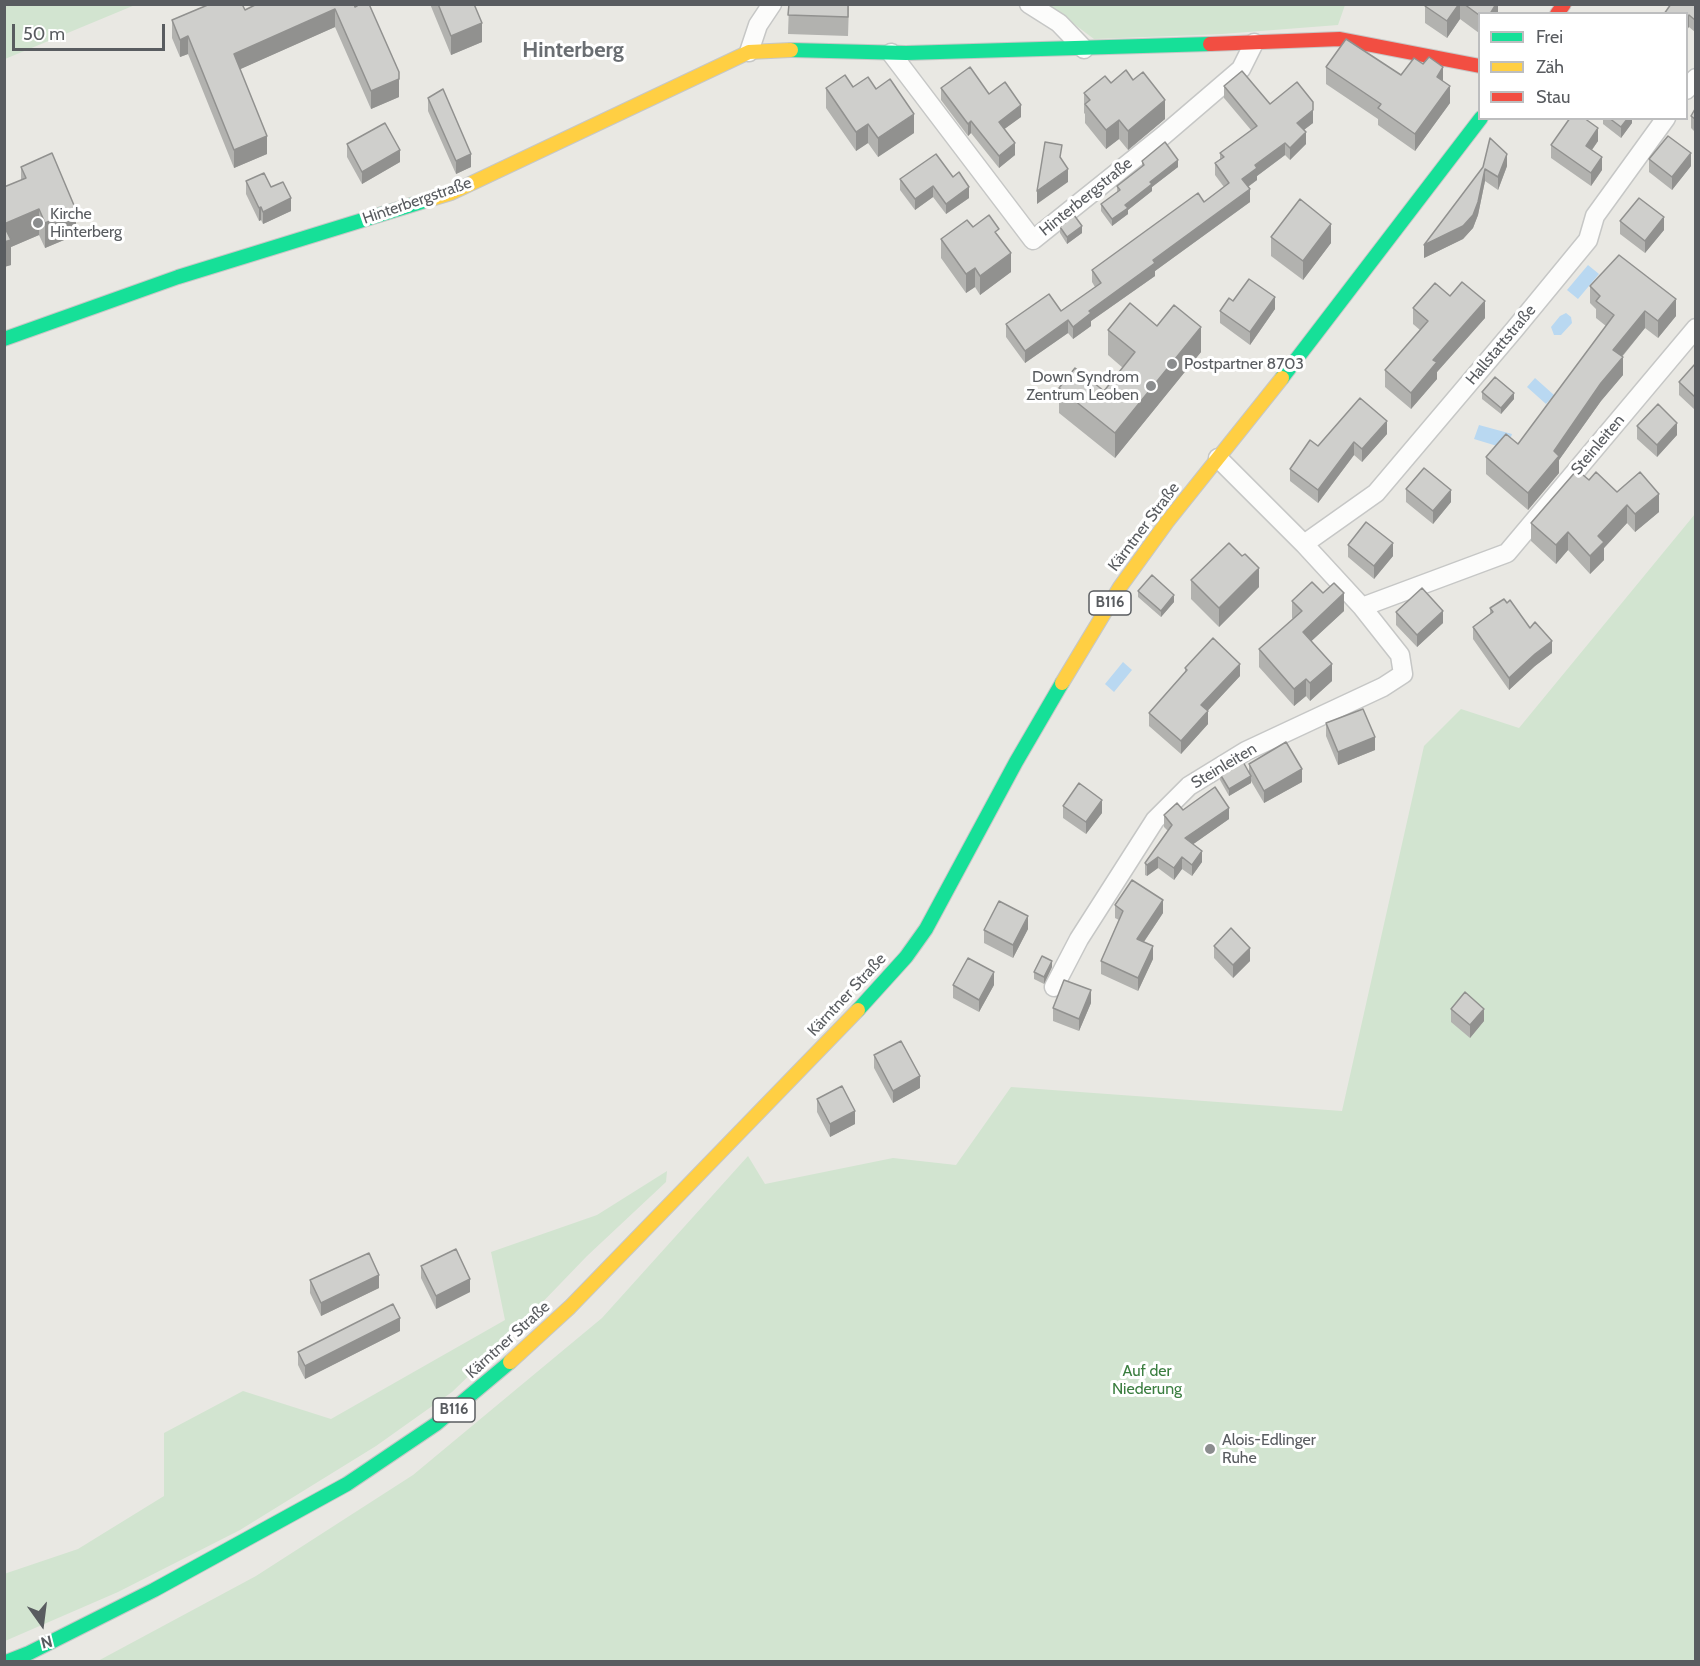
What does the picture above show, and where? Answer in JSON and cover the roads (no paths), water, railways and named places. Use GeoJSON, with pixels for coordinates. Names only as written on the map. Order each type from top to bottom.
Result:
{"type":"FeatureCollection","features":[{"type":"Feature","properties":{"kind":"main road","name":"Hinterbergstraße"},"geometry":{"type":"LineString","coordinates":[[4,339],[178,277],[451,193],[749,52],[1084,49],[1340,39],[1478,66]]}},
{"type":"Feature","properties":{"kind":"main road","name":"Kärntner Straße"},"geometry":{"type":"LineString","coordinates":[[6,1662],[29,1653],[154,1590],[347,1484],[436,1424],[518,1355],[570,1307],[836,1033],[906,957],[926,929],[1022,751],[1120,587],[1479,120]]}},
{"type":"Feature","properties":{"kind":"street"},"geometry":{"type":"LineString","coordinates":[[749,52],[758,25],[772,4]]}},
{"type":"Feature","properties":{"kind":"street"},"geometry":{"type":"LineString","coordinates":[[1029,4],[1059,23],[1084,49]]}},
{"type":"Feature","properties":{"kind":"street","name":"Hinterbergstraße"},"geometry":{"type":"LineString","coordinates":[[891,52],[1033,240],[1164,135],[1241,69],[1254,43]]}},
{"type":"Feature","properties":{"kind":"street","name":"Hallstattstraße"},"geometry":{"type":"LineString","coordinates":[[1304,544],[1376,493],[1515,330],[1588,240],[1595,216],[1665,120]]}},
{"type":"Feature","properties":{"kind":"street","name":"Steinleiten"},"geometry":{"type":"LineString","coordinates":[[1362,607],[1507,553],[1695,328]]}},
{"type":"Feature","properties":{"kind":"street","name":"Steinleiten"},"geometry":{"type":"LineString","coordinates":[[1054,987],[1079,939],[1155,820],[1189,786],[1246,751],[1383,687],[1403,674],[1400,655],[1362,607],[1304,544],[1218,458]]}},
{"type":"Feature","properties":{"kind":"water"},"geometry":{"type":"Polygon","coordinates":[[[1588,265],[1599,274],[1578,299],[1567,290],[1588,265]]]}},
{"type":"Feature","properties":{"kind":"water"},"geometry":{"type":"Polygon","coordinates":[[[1566,313],[1571,317],[1572,323],[1561,335],[1554,335],[1551,327],[1560,316],[1566,313]]]}},
{"type":"Feature","properties":{"kind":"water"},"geometry":{"type":"Polygon","coordinates":[[[1535,378],[1554,395],[1546,404],[1527,387],[1535,378]]]}},
{"type":"Feature","properties":{"kind":"water"},"geometry":{"type":"Polygon","coordinates":[[[1479,425],[1512,434],[1507,449],[1474,439],[1479,425]]]}},
{"type":"Feature","properties":{"kind":"water"},"geometry":{"type":"Polygon","coordinates":[[[1123,662],[1132,670],[1114,692],[1105,684],[1123,662]]]}},
{"type":"Feature","properties":{"kind":"place","name":"Kirche Hinterberg"},"geometry":{"type":"Point","coordinates":[38,223]}},
{"type":"Feature","properties":{"kind":"place","name":"Postpartner 8703"},"geometry":{"type":"Point","coordinates":[1172,364]}},
{"type":"Feature","properties":{"kind":"place","name":"Down Syndrom Zentrum Leoben"},"geometry":{"type":"Point","coordinates":[1151,386]}},
{"type":"Feature","properties":{"kind":"place","name":"Alois-Edlinger Ruhe"},"geometry":{"type":"Point","coordinates":[1210,1449]}},
{"type":"Feature","properties":{"kind":"district","name":"Hinterberg"},"geometry":{"type":"Point","coordinates":[573,51]}},
{"type":"Feature","properties":{"kind":"park label","name":"Auf der Niederung"},"geometry":{"type":"Point","coordinates":[1147,1380]}}]}
